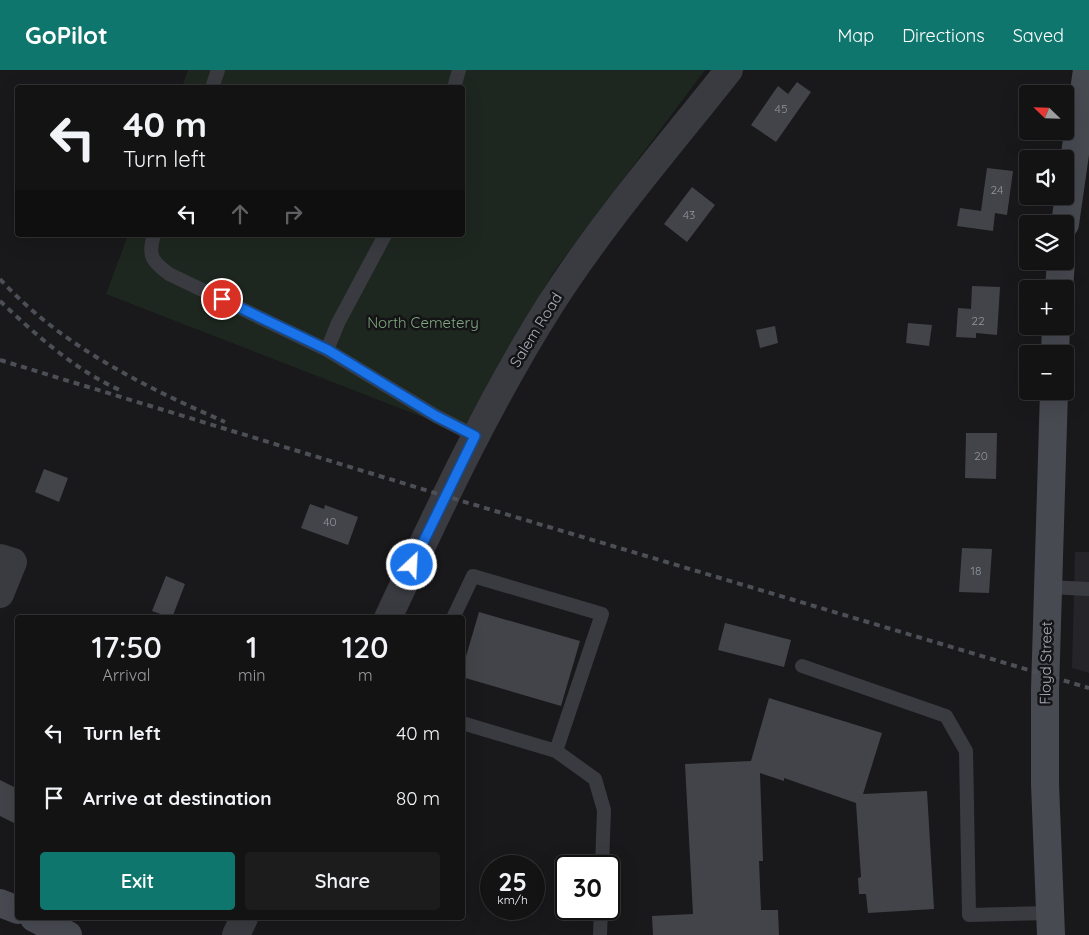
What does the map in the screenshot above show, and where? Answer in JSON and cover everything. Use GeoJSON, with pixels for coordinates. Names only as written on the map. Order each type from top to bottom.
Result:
{"type":"FeatureCollection","features":[{"type":"Feature","properties":{"kind":"main road"},"geometry":{"type":"LineString","coordinates":[[1066,215],[1087,70]]}},
{"type":"Feature","properties":{"kind":"main road","name":"Floyd Street"},"geometry":{"type":"LineString","coordinates":[[1050,924],[1045,784],[1045,690],[1054,400]]}},
{"type":"Feature","properties":{"kind":"main road"},"geometry":{"type":"LineString","coordinates":[[0,903],[15,909]]}},
{"type":"Feature","properties":{"kind":"main road"},"geometry":{"type":"LineString","coordinates":[[38,920],[68,935]]}},
{"type":"Feature","properties":{"kind":"street","name":"Salem Road"},"geometry":{"type":"LineString","coordinates":[[389,615],[475,436],[518,358],[551,304],[625,201],[728,70]]}},
{"type":"Feature","properties":{"kind":"street"},"geometry":{"type":"LineString","coordinates":[[0,594],[7,560]]}},
{"type":"Feature","properties":{"kind":"street"},"geometry":{"type":"LineString","coordinates":[[236,935],[243,920]]}},
{"type":"Feature","properties":{"kind":"lane"},"geometry":{"type":"LineString","coordinates":[[213,85],[218,70]]}},
{"type":"Feature","properties":{"kind":"lane"},"geometry":{"type":"LineString","coordinates":[[455,85],[459,70]]}},
{"type":"Feature","properties":{"kind":"lane"},"geometry":{"type":"LineString","coordinates":[[154,237],[150,253],[154,263],[169,274],[328,350],[436,416],[475,436]]}},
{"type":"Feature","properties":{"kind":"lane"},"geometry":{"type":"LineString","coordinates":[[328,350],[338,323],[384,237]]}},
{"type":"Feature","properties":{"kind":"lane"},"geometry":{"type":"LineString","coordinates":[[454,615],[473,576],[602,614],[556,751]]}},
{"type":"Feature","properties":{"kind":"lane"},"geometry":{"type":"LineString","coordinates":[[1048,587],[1089,589]]}},
{"type":"Feature","properties":{"kind":"lane"},"geometry":{"type":"LineString","coordinates":[[802,666],[946,716],[966,751],[969,915],[1050,924]]}},
{"type":"Feature","properties":{"kind":"lane"},"geometry":{"type":"LineString","coordinates":[[465,724],[556,751],[595,779],[604,810],[602,855]]}},
{"type":"Feature","properties":{"kind":"lane"},"geometry":{"type":"LineString","coordinates":[[600,935],[601,920]]}},
{"type":"Feature","properties":{"kind":"shaded area"},"geometry":{"type":"Polygon","coordinates":[[[1075,552],[1089,552],[1089,673],[1072,668],[1075,552]]]}},
{"type":"Feature","properties":{"kind":"green space","name":"North Cemetery"},"geometry":{"type":"Polygon","coordinates":[[[188,70],[705,70],[553,273],[461,432],[106,294],[127,237],[465,237],[465,85],[183,85],[188,70]]]}},
{"type":"Feature","properties":{"kind":"building"},"geometry":{"type":"Polygon","coordinates":[[[797,82],[811,92],[776,142],[751,125],[778,86],[788,94],[797,82]]]}},
{"type":"Feature","properties":{"kind":"building"},"geometry":{"type":"Polygon","coordinates":[[[987,168],[1013,171],[1007,215],[995,213],[993,231],[957,226],[960,208],[981,211],[987,168]]]}},
{"type":"Feature","properties":{"kind":"building"},"geometry":{"type":"Polygon","coordinates":[[[692,187],[715,205],[687,242],[664,224],[692,187]]]}},
{"type":"Feature","properties":{"kind":"building"},"geometry":{"type":"Polygon","coordinates":[[[972,286],[1000,287],[997,335],[976,333],[976,338],[956,337],[958,308],[971,309],[972,286]]]}},
{"type":"Feature","properties":{"kind":"building"},"geometry":{"type":"Polygon","coordinates":[[[908,323],[932,325],[929,346],[906,343],[908,323]]]}},
{"type":"Feature","properties":{"kind":"building"},"geometry":{"type":"Polygon","coordinates":[[[775,326],[778,343],[760,348],[756,330],[775,326]]]}},
{"type":"Feature","properties":{"kind":"building"},"geometry":{"type":"Polygon","coordinates":[[[966,433],[997,433],[996,479],[965,478],[966,433]]]}},
{"type":"Feature","properties":{"kind":"building"},"geometry":{"type":"Polygon","coordinates":[[[44,469],[68,478],[59,502],[35,492],[44,469]]]}},
{"type":"Feature","properties":{"kind":"building"},"geometry":{"type":"Polygon","coordinates":[[[310,504],[324,509],[325,505],[358,517],[348,545],[301,528],[310,504]]]}},
{"type":"Feature","properties":{"kind":"building"},"geometry":{"type":"Polygon","coordinates":[[[962,548],[992,549],[989,593],[959,592],[962,548]]]}},
{"type":"Feature","properties":{"kind":"building"},"geometry":{"type":"Polygon","coordinates":[[[166,576],[185,584],[173,615],[163,615],[152,611],[166,576]]]}},
{"type":"Feature","properties":{"kind":"building"},"geometry":{"type":"Polygon","coordinates":[[[479,612],[580,641],[561,706],[465,678],[465,660],[479,612]]]}},
{"type":"Feature","properties":{"kind":"building"},"geometry":{"type":"Polygon","coordinates":[[[725,623],[791,640],[784,667],[718,650],[725,623]]]}},
{"type":"Feature","properties":{"kind":"building"},"geometry":{"type":"Polygon","coordinates":[[[769,698],[882,733],[863,794],[927,791],[934,909],[868,913],[866,894],[859,894],[858,878],[861,877],[856,803],[784,778],[784,781],[760,773],[763,861],[759,861],[761,910],[778,910],[779,935],[653,935],[652,916],[693,914],[685,764],[751,761],[769,698]]]}},
{"type":"Feature","properties":{"kind":"building"},"geometry":{"type":"Polygon","coordinates":[[[0,780],[15,788],[15,824],[0,816],[0,780]]]}},
{"type":"Feature","properties":{"kind":"railway"},"geometry":{"type":"LineString","coordinates":[[0,279],[49,325],[76,344],[134,379],[225,422]]}},
{"type":"Feature","properties":{"kind":"railway"},"geometry":{"type":"LineString","coordinates":[[0,301],[42,339],[73,363],[122,391]]}},
{"type":"Feature","properties":{"kind":"railway"},"geometry":{"type":"LineString","coordinates":[[0,360],[445,496],[1089,688]]}},
{"type":"Feature","properties":{"kind":"route"},"geometry":{"type":"LineString","coordinates":[[222,299],[328,350],[436,416],[475,436],[412,565]]}}]}
